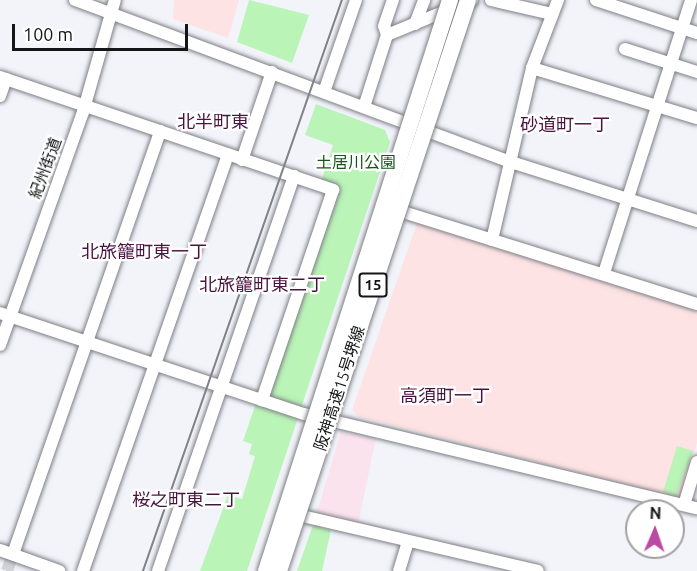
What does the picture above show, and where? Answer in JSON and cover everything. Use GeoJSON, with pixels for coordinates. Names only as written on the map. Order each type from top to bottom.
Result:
{"type":"FeatureCollection","features":[{"type":"Feature","properties":{"kind":"highway","name":"阪神高速15号堺線"},"geometry":{"type":"LineString","coordinates":[[265,571],[450,0]]}},
{"type":"Feature","properties":{"kind":"highway","name":"阪神高速15号堺線"},"geometry":{"type":"LineString","coordinates":[[280,571],[470,0]]}},
{"type":"Feature","properties":{"kind":"street"},"geometry":{"type":"LineString","coordinates":[[75,0],[114,5],[272,72],[425,131],[511,162],[697,222]]}},
{"type":"Feature","properties":{"kind":"street"},"geometry":{"type":"LineString","coordinates":[[324,92],[356,0]]}},
{"type":"Feature","properties":{"kind":"street"},"geometry":{"type":"LineString","coordinates":[[364,107],[387,35],[384,26],[393,0]]}},
{"type":"Feature","properties":{"kind":"street"},"geometry":{"type":"LineString","coordinates":[[415,24],[424,0]]}},
{"type":"Feature","properties":{"kind":"street"},"geometry":{"type":"LineString","coordinates":[[387,35],[470,0]]}},
{"type":"Feature","properties":{"kind":"street"},"geometry":{"type":"LineString","coordinates":[[491,0],[552,14]]}},
{"type":"Feature","properties":{"kind":"street"},"geometry":{"type":"LineString","coordinates":[[492,240],[532,68],[558,0]]}},
{"type":"Feature","properties":{"kind":"street"},"geometry":{"type":"LineString","coordinates":[[596,0],[697,33]]}},
{"type":"Feature","properties":{"kind":"street"},"geometry":{"type":"LineString","coordinates":[[604,273],[669,63],[691,0]]}},
{"type":"Feature","properties":{"kind":"street","name":"紀州街道"},"geometry":{"type":"LineString","coordinates":[[0,345],[5,314],[84,106],[114,5]]}},
{"type":"Feature","properties":{"kind":"street"},"geometry":{"type":"LineString","coordinates":[[625,50],[697,72]]}},
{"type":"Feature","properties":{"kind":"street"},"geometry":{"type":"LineString","coordinates":[[532,68],[697,118]]}},
{"type":"Feature","properties":{"kind":"street"},"geometry":{"type":"LineString","coordinates":[[242,160],[272,72]]}},
{"type":"Feature","properties":{"kind":"street"},"geometry":{"type":"LineString","coordinates":[[0,96],[3,78],[333,190],[262,400]]}},
{"type":"Feature","properties":{"kind":"street"},"geometry":{"type":"LineString","coordinates":[[265,571],[411,125]]}},
{"type":"Feature","properties":{"kind":"street"},"geometry":{"type":"LineString","coordinates":[[13,554],[160,131]]}},
{"type":"Feature","properties":{"kind":"street"},"geometry":{"type":"LineString","coordinates":[[280,571],[425,131]]}},
{"type":"Feature","properties":{"kind":"street"},"geometry":{"type":"LineString","coordinates":[[83,571],[228,154]]}},
{"type":"Feature","properties":{"kind":"street"},"geometry":{"type":"LineString","coordinates":[[159,571],[294,176]]}},
{"type":"Feature","properties":{"kind":"street"},"geometry":{"type":"LineString","coordinates":[[400,211],[697,304]]}},
{"type":"Feature","properties":{"kind":"street"},"geometry":{"type":"LineString","coordinates":[[5,314],[314,417],[331,418],[660,499]]}},
{"type":"Feature","properties":{"kind":"street"},"geometry":{"type":"LineString","coordinates":[[685,502],[697,462]]}},
{"type":"Feature","properties":{"kind":"street"},"geometry":{"type":"LineString","coordinates":[[298,515],[508,568],[538,571]]}},
{"type":"Feature","properties":{"kind":"street"},"geometry":{"type":"LineString","coordinates":[[399,571],[408,541]]}},
{"type":"Feature","properties":{"kind":"street"},"geometry":{"type":"LineString","coordinates":[[0,550],[59,571]]}},
{"type":"Feature","properties":{"kind":"shaded area"},"geometry":{"type":"Polygon","coordinates":[[[174,0],[239,0],[228,38],[173,19],[174,0]]]}},
{"type":"Feature","properties":{"kind":"shaded area"},"geometry":{"type":"Polygon","coordinates":[[[417,223],[697,309],[697,443],[682,493],[676,497],[359,417],[352,410],[417,223]]]}},
{"type":"Feature","properties":{"kind":"shaded area"},"geometry":{"type":"Polygon","coordinates":[[[341,432],[376,438],[358,525],[316,515],[341,432]]]}},
{"type":"Feature","properties":{"kind":"green space"},"geometry":{"type":"Polygon","coordinates":[[[249,0],[309,15],[292,63],[237,42],[249,0]]]}},
{"type":"Feature","properties":{"kind":"green space","name":"土居川公園"},"geometry":{"type":"Polygon","coordinates":[[[316,104],[385,130],[390,142],[301,408],[268,397],[338,189],[321,182],[333,145],[305,135],[316,104]]]}},
{"type":"Feature","properties":{"kind":"green space"},"geometry":{"type":"Polygon","coordinates":[[[256,403],[298,418],[247,571],[200,571],[228,495],[242,499],[255,456],[249,454],[252,444],[243,441],[256,403]]]}},
{"type":"Feature","properties":{"kind":"green space"},"geometry":{"type":"Polygon","coordinates":[[[677,446],[693,451],[676,496],[663,492],[677,446]]]}},
{"type":"Feature","properties":{"kind":"green space"},"geometry":{"type":"Polygon","coordinates":[[[313,525],[331,530],[322,571],[297,571],[313,525]]]}},
{"type":"Feature","properties":{"kind":"tunnel"},"geometry":{"type":"LineString","coordinates":[[7,571],[13,554]]}},
{"type":"Feature","properties":{"kind":"tram line"},"geometry":{"type":"LineString","coordinates":[[143,571],[342,0]]}},
{"type":"Feature","properties":{"kind":"district","name":"北半町東"},"geometry":{"type":"Point","coordinates":[213,121]}},
{"type":"Feature","properties":{"kind":"district","name":"砂道町一丁"},"geometry":{"type":"Point","coordinates":[565,124]}},
{"type":"Feature","properties":{"kind":"district","name":"北旅籠町東一丁"},"geometry":{"type":"Point","coordinates":[144,251]}},
{"type":"Feature","properties":{"kind":"district","name":"北旅籠町東二丁"},"geometry":{"type":"Point","coordinates":[262,284]}},
{"type":"Feature","properties":{"kind":"district","name":"高須町一丁"},"geometry":{"type":"Point","coordinates":[445,395]}},
{"type":"Feature","properties":{"kind":"district","name":"桜之町東二丁"},"geometry":{"type":"Point","coordinates":[186,499]}}]}
